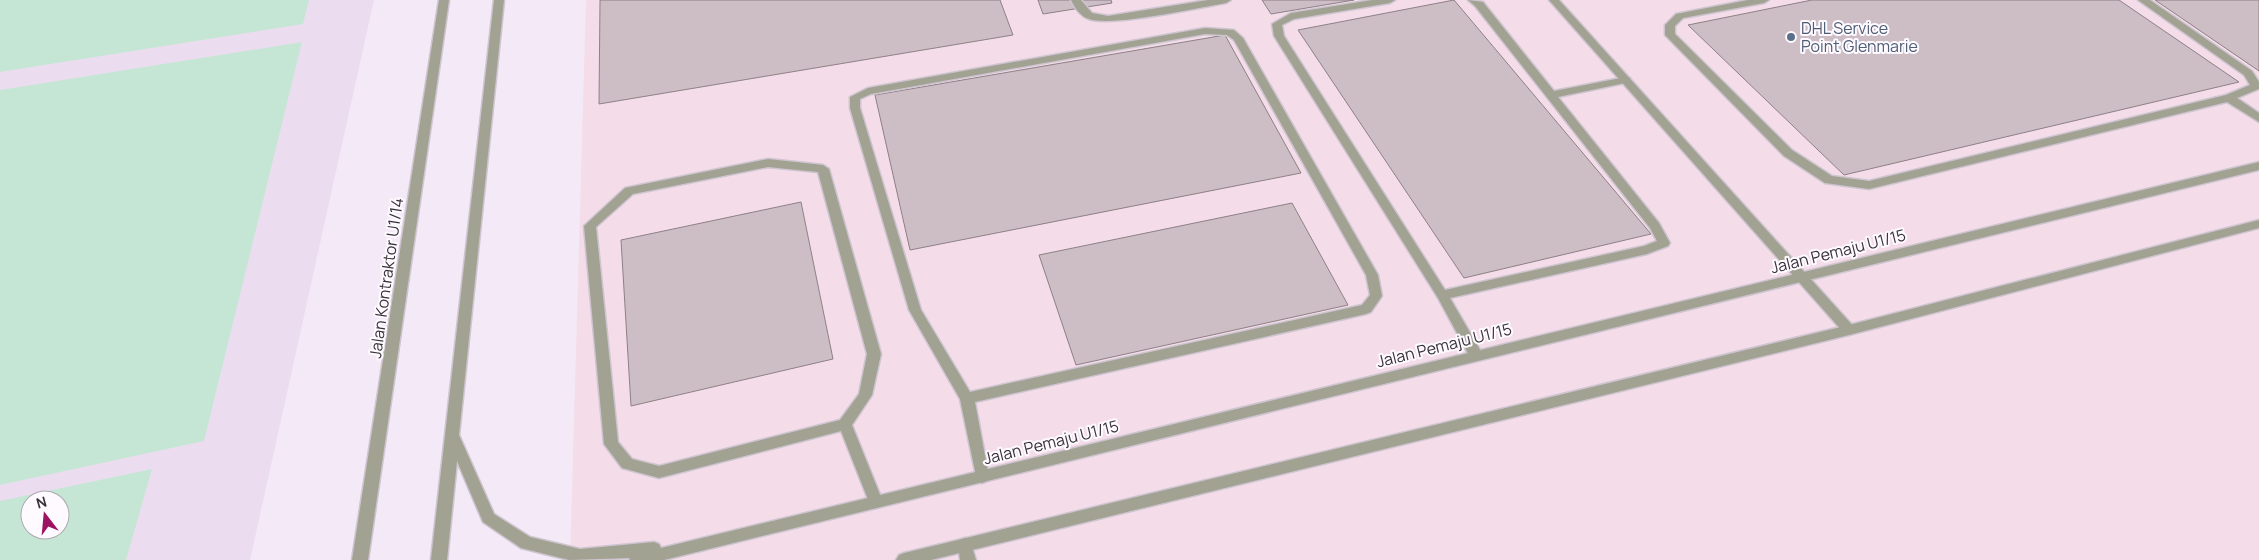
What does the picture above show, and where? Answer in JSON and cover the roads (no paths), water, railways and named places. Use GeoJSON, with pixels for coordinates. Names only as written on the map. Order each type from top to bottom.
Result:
{"type":"FeatureCollection","features":[{"type":"Feature","properties":{"kind":"street","name":"Jalan Kontraktor U1/14"},"geometry":{"type":"LineString","coordinates":[[360,560],[444,0]]}},
{"type":"Feature","properties":{"kind":"street"},"geometry":{"type":"LineString","coordinates":[[439,560],[499,0]]}},
{"type":"Feature","properties":{"kind":"street"},"geometry":{"type":"LineString","coordinates":[[1076,0],[1080,9],[1092,19],[1108,20],[1226,0]]}},
{"type":"Feature","properties":{"kind":"street"},"geometry":{"type":"LineString","coordinates":[[1390,0],[1291,16],[1277,24],[1279,36],[1442,295],[1476,355]]}},
{"type":"Feature","properties":{"kind":"street"},"geometry":{"type":"LineString","coordinates":[[1442,295],[1647,250],[1664,243],[1655,226],[1479,4],[1473,0]]}},
{"type":"Feature","properties":{"kind":"street"},"geometry":{"type":"LineString","coordinates":[[1554,0],[1849,330]]}},
{"type":"Feature","properties":{"kind":"street"},"geometry":{"type":"LineString","coordinates":[[1764,0],[1680,16],[1670,25],[1670,35],[1788,153],[1828,180],[1869,185],[2229,98],[2256,86],[2248,74],[2144,0]]}},
{"type":"Feature","properties":{"kind":"street"},"geometry":{"type":"LineString","coordinates":[[967,398],[1366,309],[1376,296],[1372,276],[1238,38],[1230,32],[1205,31],[868,90],[855,97],[855,108],[915,310],[967,398],[982,477]]}},
{"type":"Feature","properties":{"kind":"street"},"geometry":{"type":"LineString","coordinates":[[1550,95],[1626,80]]}},
{"type":"Feature","properties":{"kind":"street"},"geometry":{"type":"LineString","coordinates":[[2229,98],[2259,118]]}},
{"type":"Feature","properties":{"kind":"street"},"geometry":{"type":"LineString","coordinates":[[768,163],[823,169],[874,354],[865,396],[845,424],[659,472],[627,464],[611,444],[590,226],[629,191],[768,163]]}},
{"type":"Feature","properties":{"kind":"street","name":"Jalan Pemaju U1/15"},"geometry":{"type":"LineString","coordinates":[[637,560],[2259,166]]}},
{"type":"Feature","properties":{"kind":"street"},"geometry":{"type":"LineString","coordinates":[[904,560],[967,552],[1849,330],[2259,224]]}},
{"type":"Feature","properties":{"kind":"street"},"geometry":{"type":"LineString","coordinates":[[845,424],[876,502]]}},
{"type":"Feature","properties":{"kind":"street"},"geometry":{"type":"LineString","coordinates":[[452,433],[488,518],[526,543],[580,556],[696,546]]}},
{"type":"Feature","properties":{"kind":"place","name":"DHL Service Point Glenmarie"},"geometry":{"type":"Point","coordinates":[1791,37]}}]}
